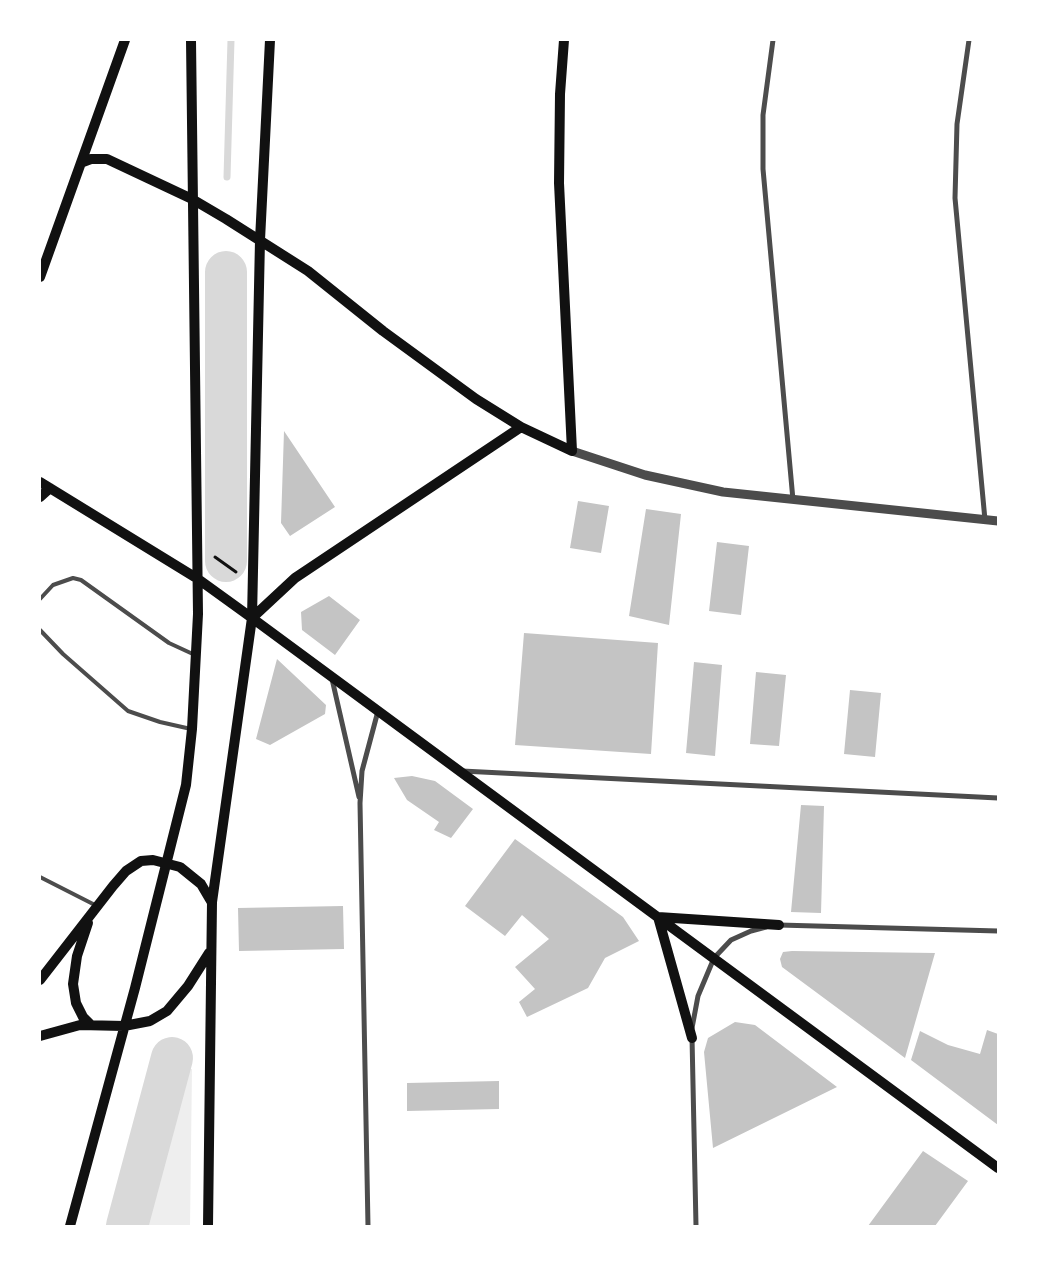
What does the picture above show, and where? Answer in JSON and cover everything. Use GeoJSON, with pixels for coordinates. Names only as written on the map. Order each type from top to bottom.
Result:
{"type":"FeatureCollection","features":[{"type":"Feature","properties":{"kind":"main road"},"geometry":{"type":"LineString","coordinates":[[40,277],[83,162],[124,40]]}},
{"type":"Feature","properties":{"kind":"main road"},"geometry":{"type":"LineString","coordinates":[[70,1226],[168,862],[186,785],[192,729],[197,656],[198,579],[196,543],[191,40]]}},
{"type":"Feature","properties":{"kind":"main road"},"geometry":{"type":"LineString","coordinates":[[208,1226],[212,902],[252,618],[260,240],[270,40]]}},
{"type":"Feature","properties":{"kind":"main road"},"geometry":{"type":"LineString","coordinates":[[83,162],[90,159],[107,159],[192,199],[308,271],[384,331],[461,387],[521,427],[572,451],[559,183],[560,94],[564,40]]}},
{"type":"Feature","properties":{"kind":"main road"},"geometry":{"type":"LineString","coordinates":[[252,618],[295,578],[521,427]]}},
{"type":"Feature","properties":{"kind":"main road"},"geometry":{"type":"LineString","coordinates":[[40,482],[198,579],[998,1168]]}},
{"type":"Feature","properties":{"kind":"main road"},"geometry":{"type":"LineString","coordinates":[[40,497],[50,488]]}},
{"type":"Feature","properties":{"kind":"main road"},"geometry":{"type":"LineString","coordinates":[[40,980],[126,871],[141,861],[168,862],[180,867],[201,884],[212,902]]}},
{"type":"Feature","properties":{"kind":"main road"},"geometry":{"type":"LineString","coordinates":[[90,915],[77,956],[73,984],[76,1003],[83,1017],[91,1025]]}},
{"type":"Feature","properties":{"kind":"main road"},"geometry":{"type":"LineString","coordinates":[[658,917],[779,925]]}},
{"type":"Feature","properties":{"kind":"main road"},"geometry":{"type":"LineString","coordinates":[[658,917],[692,1038]]}},
{"type":"Feature","properties":{"kind":"main road"},"geometry":{"type":"LineString","coordinates":[[40,1036],[69,1026],[124,1026],[150,1021],[167,1011],[188,986],[210,952]]}},
{"type":"Feature","properties":{"kind":"street"},"geometry":{"type":"LineString","coordinates":[[773,40],[763,115],[763,169],[793,500]]}},
{"type":"Feature","properties":{"kind":"street"},"geometry":{"type":"LineString","coordinates":[[969,40],[957,124],[956,198],[985,520]]}},
{"type":"Feature","properties":{"kind":"street"},"geometry":{"type":"LineString","coordinates":[[572,451],[646,475],[723,492],[998,521]]}},
{"type":"Feature","properties":{"kind":"street"},"geometry":{"type":"LineString","coordinates":[[332,677],[360,803]]}},
{"type":"Feature","properties":{"kind":"street"},"geometry":{"type":"LineString","coordinates":[[368,1226],[360,803],[362,771],[378,711]]}},
{"type":"Feature","properties":{"kind":"street"},"geometry":{"type":"LineString","coordinates":[[459,771],[998,798]]}},
{"type":"Feature","properties":{"kind":"street"},"geometry":{"type":"LineString","coordinates":[[696,1226],[692,1038],[698,996],[714,958],[731,940],[751,930],[779,925],[998,930]]}},
{"type":"Feature","properties":{"kind":"lane"},"geometry":{"type":"LineString","coordinates":[[40,599],[53,585],[74,578],[81,580],[169,643],[197,656]]}},
{"type":"Feature","properties":{"kind":"lane"},"geometry":{"type":"LineString","coordinates":[[40,630],[70,661],[128,712],[192,729]]}},
{"type":"Feature","properties":{"kind":"lane"},"geometry":{"type":"LineString","coordinates":[[40,877],[97,906]]}},
{"type":"Feature","properties":{"kind":"path"},"geometry":{"type":"LineString","coordinates":[[196,543],[254,583]]}},
{"type":"Feature","properties":{"kind":"shaded area"},"geometry":{"type":"Polygon","coordinates":[[[192,1069],[190,1226],[137,1226],[182,1070],[192,1069]]]}},
{"type":"Feature","properties":{"kind":"building"},"geometry":{"type":"Polygon","coordinates":[[[284,431],[335,507],[290,536],[281,523],[284,431]]]}},
{"type":"Feature","properties":{"kind":"building"},"geometry":{"type":"Polygon","coordinates":[[[578,501],[609,506],[601,553],[570,548],[578,501]]]}},
{"type":"Feature","properties":{"kind":"building"},"geometry":{"type":"Polygon","coordinates":[[[646,509],[681,514],[669,625],[629,616],[646,509]]]}},
{"type":"Feature","properties":{"kind":"building"},"geometry":{"type":"Polygon","coordinates":[[[717,542],[749,546],[741,615],[709,611],[717,542]]]}},
{"type":"Feature","properties":{"kind":"building"},"geometry":{"type":"Polygon","coordinates":[[[329,596],[360,620],[335,655],[302,630],[301,612],[329,596]]]}},
{"type":"Feature","properties":{"kind":"building"},"geometry":{"type":"Polygon","coordinates":[[[524,633],[658,643],[651,754],[515,745],[524,633]]]}},
{"type":"Feature","properties":{"kind":"building"},"geometry":{"type":"Polygon","coordinates":[[[277,659],[326,705],[325,714],[270,745],[256,739],[277,659]]]}},
{"type":"Feature","properties":{"kind":"building"},"geometry":{"type":"Polygon","coordinates":[[[694,662],[722,665],[715,756],[686,753],[694,662]]]}},
{"type":"Feature","properties":{"kind":"building"},"geometry":{"type":"Polygon","coordinates":[[[756,672],[786,675],[779,746],[750,744],[756,672]]]}},
{"type":"Feature","properties":{"kind":"building"},"geometry":{"type":"Polygon","coordinates":[[[850,690],[881,693],[875,757],[844,754],[850,690]]]}},
{"type":"Feature","properties":{"kind":"building"},"geometry":{"type":"Polygon","coordinates":[[[412,776],[435,781],[473,809],[451,838],[434,830],[439,822],[407,800],[394,778],[412,776]]]}},
{"type":"Feature","properties":{"kind":"building"},"geometry":{"type":"Polygon","coordinates":[[[801,805],[824,806],[821,913],[791,912],[801,805]]]}},
{"type":"Feature","properties":{"kind":"building"},"geometry":{"type":"Polygon","coordinates":[[[515,839],[623,917],[639,941],[605,958],[588,988],[527,1017],[519,1002],[535,989],[515,967],[549,939],[522,915],[505,936],[465,906],[515,839]]]}},
{"type":"Feature","properties":{"kind":"building"},"geometry":{"type":"Polygon","coordinates":[[[343,906],[344,949],[239,951],[238,908],[343,906]]]}},
{"type":"Feature","properties":{"kind":"building"},"geometry":{"type":"Polygon","coordinates":[[[783,952],[935,953],[905,1058],[782,967],[780,959],[783,952]]]}},
{"type":"Feature","properties":{"kind":"building"},"geometry":{"type":"Polygon","coordinates":[[[735,1022],[755,1025],[837,1087],[713,1148],[704,1052],[708,1038],[735,1022]]]}},
{"type":"Feature","properties":{"kind":"building"},"geometry":{"type":"Polygon","coordinates":[[[987,1030],[998,1034],[998,1125],[911,1060],[920,1031],[948,1045],[980,1054],[987,1030]]]}},
{"type":"Feature","properties":{"kind":"building"},"geometry":{"type":"Polygon","coordinates":[[[499,1081],[499,1109],[407,1111],[407,1083],[499,1081]]]}},
{"type":"Feature","properties":{"kind":"building"},"geometry":{"type":"Polygon","coordinates":[[[923,1151],[968,1181],[935,1226],[868,1226],[923,1151]]]}},
{"type":"Feature","properties":{"kind":"waterway"},"geometry":{"type":"LineString","coordinates":[[227,177],[231,40]]}},
{"type":"Feature","properties":{"kind":"waterway"},"geometry":{"type":"LineString","coordinates":[[226,272],[226,561]]}},
{"type":"Feature","properties":{"kind":"waterway"},"geometry":{"type":"LineString","coordinates":[[127,1226],[172,1058]]}}]}
